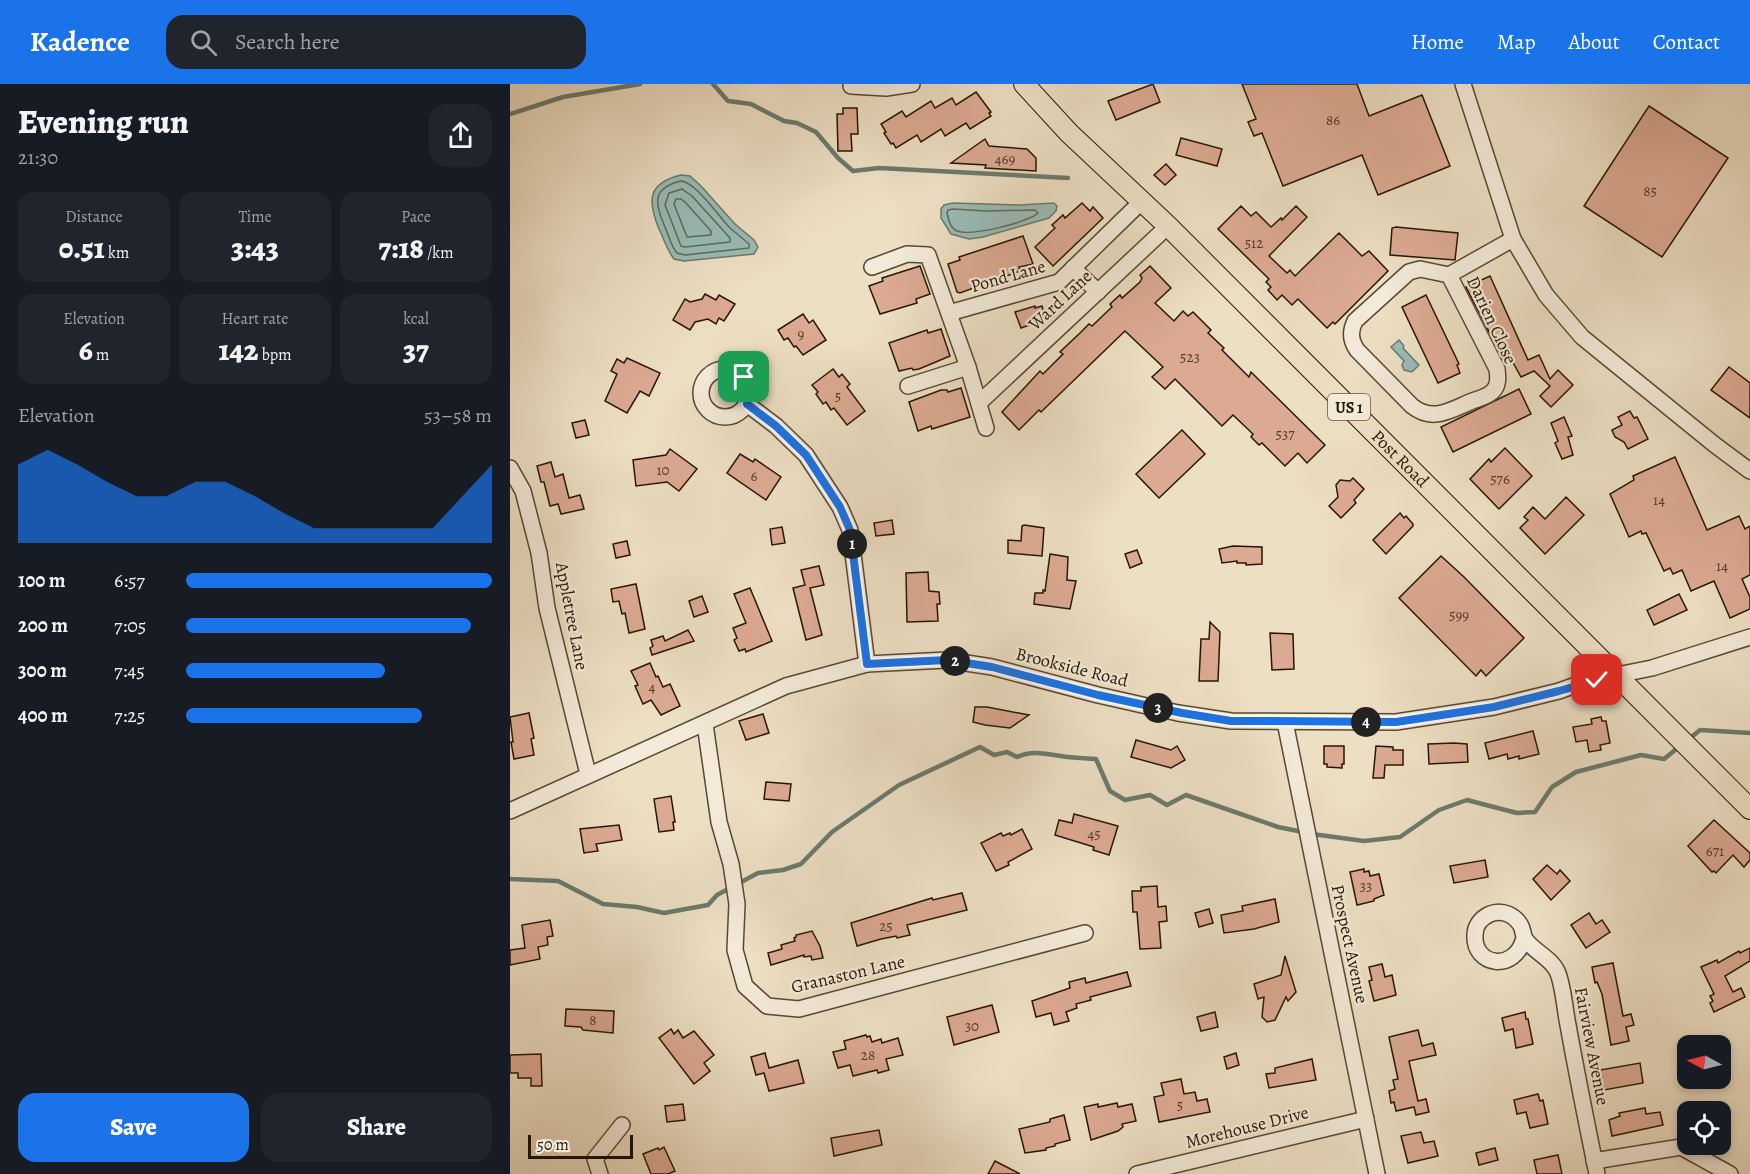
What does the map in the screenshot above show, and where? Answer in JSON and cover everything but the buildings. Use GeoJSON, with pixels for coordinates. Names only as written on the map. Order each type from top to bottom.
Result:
{"type":"FeatureCollection","features":[{"type":"Feature","properties":{"kind":"main road","name":"Post Road"},"geometry":{"type":"LineString","coordinates":[[1024,84],[1069,133],[1168,226],[1750,809]]}},
{"type":"Feature","properties":{"kind":"street"},"geometry":{"type":"LineString","coordinates":[[851,86],[886,88],[912,84]]}},
{"type":"Feature","properties":{"kind":"street"},"geometry":{"type":"LineString","coordinates":[[1463,84],[1513,239],[1546,295],[1582,337],[1750,471]]}},
{"type":"Feature","properties":{"kind":"street","name":"Pond Lane"},"geometry":{"type":"LineString","coordinates":[[949,313],[1059,282],[1142,201]]}},
{"type":"Feature","properties":{"kind":"street","name":"Ward Lane"},"geometry":{"type":"LineString","coordinates":[[979,403],[1168,226]]}},
{"type":"Feature","properties":{"kind":"street","name":"Darien Close"},"geometry":{"type":"LineString","coordinates":[[1449,275],[1497,369],[1498,382],[1493,392],[1445,413],[1432,415],[1421,413],[1412,406],[1357,350],[1353,344],[1351,328],[1355,321],[1409,272],[1420,269],[1449,275],[1513,239]]}},
{"type":"Feature","properties":{"kind":"street"},"geometry":{"type":"LineString","coordinates":[[872,267],[907,254],[928,255],[968,367],[986,428]]}},
{"type":"Feature","properties":{"kind":"street","name":"Pond Lane"},"geometry":{"type":"LineString","coordinates":[[1073,268],[1098,291]]}},
{"type":"Feature","properties":{"kind":"street"},"geometry":{"type":"LineString","coordinates":[[908,386],[968,367]]}},
{"type":"Feature","properties":{"kind":"street"},"geometry":{"type":"LineString","coordinates":[[747,404],[776,426],[806,455],[840,507],[850,530],[867,664]]}},
{"type":"Feature","properties":{"kind":"street","name":"Appletree Lane"},"geometry":{"type":"LineString","coordinates":[[510,468],[523,491],[539,553],[547,608],[588,774]]}},
{"type":"Feature","properties":{"kind":"street","name":"Brookside Road"},"geometry":{"type":"LineString","coordinates":[[510,811],[786,686],[867,664],[947,660],[992,667],[1098,695],[1231,721],[1396,722],[1494,707],[1559,691],[1587,681],[1652,668],[1750,637]]}},
{"type":"Feature","properties":{"kind":"street","name":"Prospect Avenue"},"geometry":{"type":"LineString","coordinates":[[1285,722],[1377,1174]]}},
{"type":"Feature","properties":{"kind":"street","name":"Granaston Lane"},"geometry":{"type":"LineString","coordinates":[[705,724],[719,822],[732,864],[737,904],[735,950],[745,986],[767,1006],[799,1009],[1085,933]]}},
{"type":"Feature","properties":{"kind":"street","name":"Fairview Avenue"},"geometry":{"type":"LineString","coordinates":[[1524,938],[1557,971],[1596,1167]]}},
{"type":"Feature","properties":{"kind":"street","name":"Morehouse Drive"},"geometry":{"type":"LineString","coordinates":[[1137,1174],[1366,1119]]}},
{"type":"Feature","properties":{"kind":"street"},"geometry":{"type":"LineString","coordinates":[[600,1174],[595,1159],[622,1125]]}},
{"type":"Feature","properties":{"kind":"street"},"geometry":{"type":"LineString","coordinates":[[1596,1167],[1681,1147],[1730,1174]]}},
{"type":"Feature","properties":{"kind":"water"},"geometry":{"type":"Polygon","coordinates":[[[681,175],[690,176],[735,224],[754,240],[758,247],[754,254],[684,261],[674,259],[655,219],[652,201],[656,188],[670,178],[681,175]]]}},
{"type":"Feature","properties":{"kind":"water"},"geometry":{"type":"Polygon","coordinates":[[[953,203],[1020,205],[1054,203],[1057,206],[1056,211],[1049,218],[969,239],[951,234],[941,218],[941,209],[944,205],[953,203]]]}},
{"type":"Feature","properties":{"kind":"water"},"geometry":{"type":"Polygon","coordinates":[[[1399,340],[1403,348],[1419,365],[1412,372],[1404,370],[1402,365],[1404,361],[1391,347],[1399,340]]]}},
{"type":"Feature","properties":{"kind":"waterway"},"geometry":{"type":"LineString","coordinates":[[510,114],[563,97],[640,84]]}},
{"type":"Feature","properties":{"kind":"waterway"},"geometry":{"type":"LineString","coordinates":[[713,84],[728,101],[751,104],[784,121],[797,123],[816,132],[838,158],[853,171],[879,168],[1068,178]]}},
{"type":"Feature","properties":{"kind":"waterway"},"geometry":{"type":"LineString","coordinates":[[1689,739],[1700,730],[1750,733]]}},
{"type":"Feature","properties":{"kind":"waterway"},"geometry":{"type":"LineString","coordinates":[[1312,834],[1364,841],[1400,837],[1439,810],[1467,800],[1517,813],[1535,812],[1552,787],[1576,772],[1641,755],[1664,759],[1680,746]]}},
{"type":"Feature","properties":{"kind":"waterway"},"geometry":{"type":"LineString","coordinates":[[510,879],[558,881],[603,904],[637,907],[664,913],[708,905],[717,895],[758,873],[783,870],[801,864],[832,832],[899,785],[980,747],[994,755],[1007,752],[1017,757],[1039,753],[1096,759],[1110,791],[1125,800],[1150,795],[1167,805],[1186,795],[1278,827],[1303,832]]}},
{"type":"Feature","properties":{"kind":"route"},"geometry":{"type":"LineString","coordinates":[[744,377],[748,385],[747,404],[776,426],[806,455],[840,507],[850,530],[867,664],[947,660],[992,667],[1098,695],[1231,721],[1396,722],[1494,707],[1597,680]]}}]}
